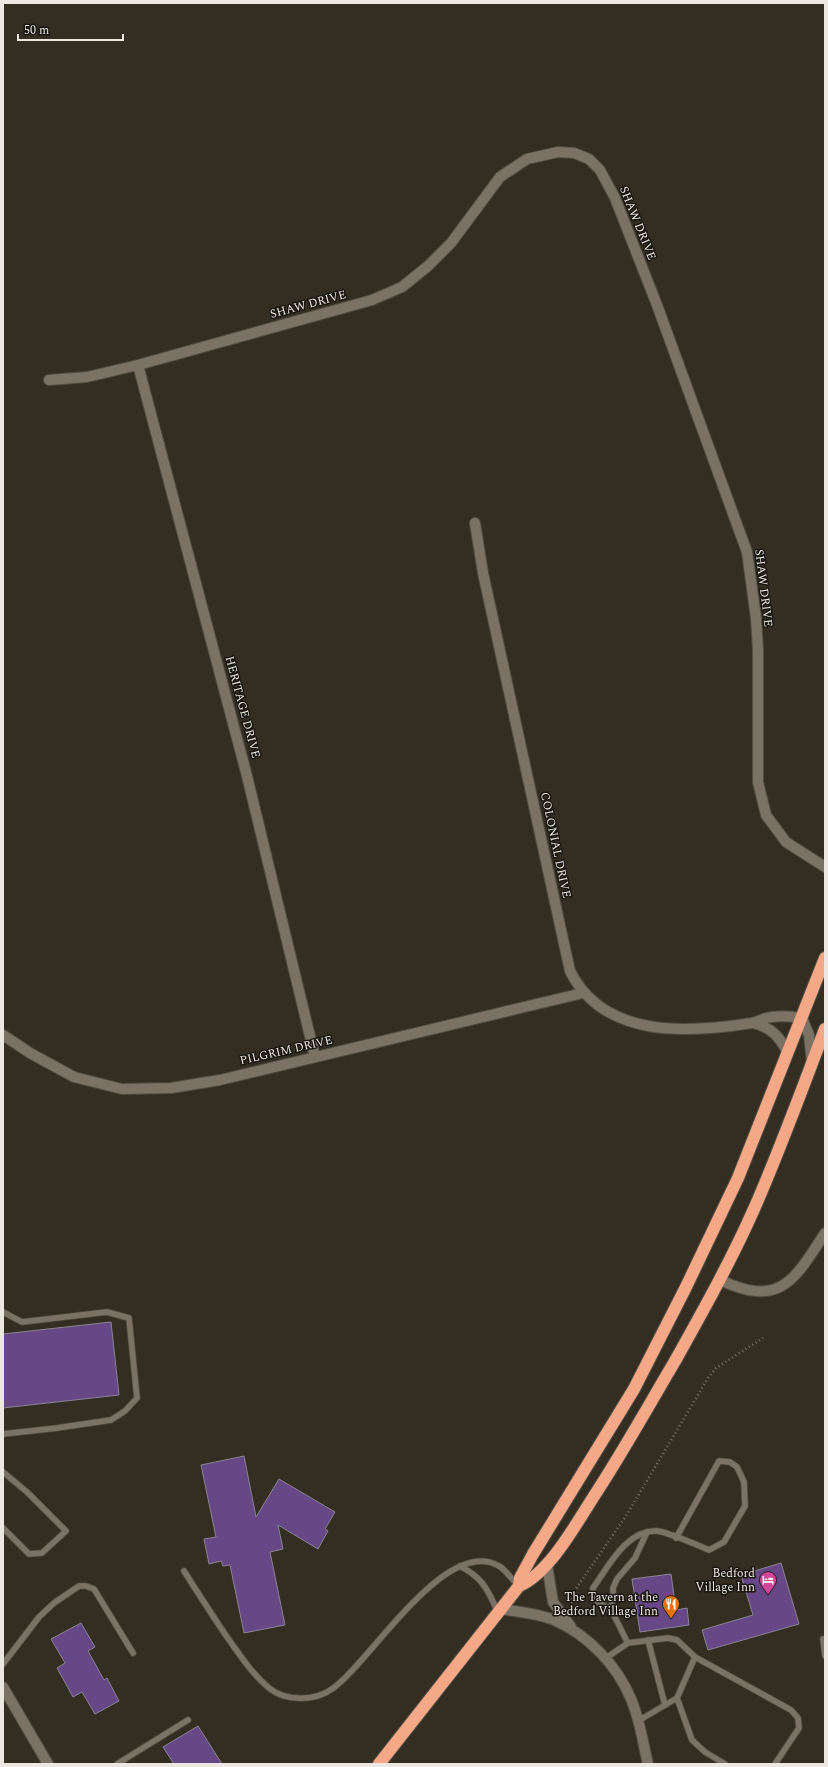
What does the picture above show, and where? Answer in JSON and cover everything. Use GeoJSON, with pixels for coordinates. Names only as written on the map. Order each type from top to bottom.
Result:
{"type":"FeatureCollection","features":[{"type":"Feature","properties":{"kind":"highway"},"geometry":{"type":"LineString","coordinates":[[519,1586],[520,1578],[533,1554],[599,1448],[655,1351],[738,1178],[825,958]]}},
{"type":"Feature","properties":{"kind":"highway"},"geometry":{"type":"LineString","coordinates":[[379,1764],[519,1586],[528,1582],[547,1565],[614,1465],[720,1280],[754,1210],[825,1030]]}},
{"type":"Feature","properties":{"kind":"street","name":"SHAW DRIVE"},"geometry":{"type":"LineString","coordinates":[[49,380],[87,377],[138,365],[372,300],[402,287],[428,266],[452,243],[500,177],[527,159],[558,152],[574,153],[589,159],[600,170],[616,198],[660,312],[748,552],[756,618],[758,650],[758,782],[766,815],[786,842],[825,868]]}},
{"type":"Feature","properties":{"kind":"street","name":"HERITAGE DRIVE"},"geometry":{"type":"LineString","coordinates":[[138,365],[247,776],[315,1057]]}},
{"type":"Feature","properties":{"kind":"street","name":"COLONIAL DRIVE"},"geometry":{"type":"LineString","coordinates":[[475,523],[483,573],[570,971],[577,986],[603,1010],[616,1016],[650,1026],[680,1030],[754,1023],[776,1016],[802,1018]]}},
{"type":"Feature","properties":{"kind":"street","name":"PILGRIM DRIVE"},"geometry":{"type":"LineString","coordinates":[[3,1035],[30,1053],[74,1077],[122,1089],[171,1088],[220,1080],[583,993]]}},
{"type":"Feature","properties":{"kind":"street"},"geometry":{"type":"LineString","coordinates":[[802,1018],[809,1035],[812,1063]]}},
{"type":"Feature","properties":{"kind":"street","name":"COLONIAL DRIVE"},"geometry":{"type":"LineString","coordinates":[[754,1023],[772,1030],[782,1042],[788,1053]]}},
{"type":"Feature","properties":{"kind":"street"},"geometry":{"type":"LineString","coordinates":[[720,1280],[738,1288],[758,1292],[770,1291],[782,1287],[802,1268],[825,1233]]}},
{"type":"Feature","properties":{"kind":"street"},"geometry":{"type":"LineString","coordinates":[[547,1565],[553,1602],[572,1629],[606,1658],[617,1671],[625,1685],[632,1700],[648,1764]]}},
{"type":"Feature","properties":{"kind":"street"},"geometry":{"type":"LineString","coordinates":[[500,1611],[530,1613],[553,1620],[572,1629]]}},
{"type":"Feature","properties":{"kind":"street"},"geometry":{"type":"LineString","coordinates":[[3,1686],[48,1764]]}},
{"type":"Feature","properties":{"kind":"lane"},"geometry":{"type":"LineString","coordinates":[[3,1312],[22,1322],[107,1312],[129,1318],[137,1398],[125,1411],[111,1420],[3,1434]]}},
{"type":"Feature","properties":{"kind":"lane"},"geometry":{"type":"LineString","coordinates":[[628,1643],[610,1610],[598,1603],[593,1594],[593,1588],[625,1544],[647,1532],[658,1531],[676,1538],[708,1550],[724,1542],[745,1506],[744,1482],[737,1467],[730,1462],[719,1462],[676,1538]]}},
{"type":"Feature","properties":{"kind":"lane"},"geometry":{"type":"LineString","coordinates":[[3,1472],[27,1492],[66,1531],[42,1553],[29,1554],[3,1528]]}},
{"type":"Feature","properties":{"kind":"lane"},"geometry":{"type":"LineString","coordinates":[[610,1610],[613,1599],[613,1588],[617,1579],[635,1558],[647,1532]]}},
{"type":"Feature","properties":{"kind":"lane"},"geometry":{"type":"LineString","coordinates":[[184,1571],[247,1666],[270,1689],[285,1696],[301,1698],[317,1696],[332,1689],[356,1666],[432,1584],[460,1566],[477,1562],[499,1566],[519,1586]]}},
{"type":"Feature","properties":{"kind":"lane"},"geometry":{"type":"LineString","coordinates":[[460,1566],[476,1575],[488,1590],[500,1611]]}},
{"type":"Feature","properties":{"kind":"lane"},"geometry":{"type":"LineString","coordinates":[[3,1664],[39,1617],[54,1603],[79,1586],[86,1586],[94,1589],[134,1653]]}},
{"type":"Feature","properties":{"kind":"lane"},"geometry":{"type":"LineString","coordinates":[[606,1658],[628,1643],[668,1638],[677,1640],[695,1658],[791,1710],[798,1718],[799,1728],[775,1764]]}},
{"type":"Feature","properties":{"kind":"lane"},"geometry":{"type":"LineString","coordinates":[[823,1638],[825,1656]]}},
{"type":"Feature","properties":{"kind":"lane"},"geometry":{"type":"LineString","coordinates":[[648,1640],[665,1705]]}},
{"type":"Feature","properties":{"kind":"lane"},"geometry":{"type":"LineString","coordinates":[[638,1721],[677,1698],[695,1658]]}},
{"type":"Feature","properties":{"kind":"lane"},"geometry":{"type":"LineString","coordinates":[[677,1698],[692,1740],[705,1752],[725,1764]]}},
{"type":"Feature","properties":{"kind":"lane"},"geometry":{"type":"LineString","coordinates":[[117,1764],[188,1720]]}},
{"type":"Feature","properties":{"kind":"path"},"geometry":{"type":"LineString","coordinates":[[573,1611],[570,1605],[573,1593],[626,1516],[708,1378],[716,1368],[763,1338]]}},
{"type":"Feature","properties":{"kind":"building"},"geometry":{"type":"Polygon","coordinates":[[[111,1322],[119,1395],[3,1408],[3,1334],[111,1322]]]}},
{"type":"Feature","properties":{"kind":"building"},"geometry":{"type":"Polygon","coordinates":[[[244,1456],[256,1517],[279,1479],[335,1512],[325,1529],[328,1531],[318,1549],[278,1525],[283,1549],[270,1552],[285,1625],[244,1633],[230,1565],[223,1566],[221,1561],[209,1564],[204,1539],[216,1537],[201,1465],[244,1456]]]}},
{"type":"Feature","properties":{"kind":"building","name":"Bedford Village Inn"},"geometry":{"type":"Polygon","coordinates":[[[781,1563],[799,1624],[708,1650],[702,1630],[753,1615],[741,1575],[781,1563]]]}},
{"type":"Feature","properties":{"kind":"building"},"geometry":{"type":"Polygon","coordinates":[[[671,1574],[676,1610],[687,1608],[689,1625],[640,1632],[632,1579],[671,1574]]]}},
{"type":"Feature","properties":{"kind":"building"},"geometry":{"type":"Polygon","coordinates":[[[81,1623],[95,1647],[88,1651],[104,1680],[107,1678],[119,1701],[95,1714],[82,1692],[73,1697],[57,1668],[65,1663],[51,1639],[81,1623]]]}},
{"type":"Feature","properties":{"kind":"building"},"geometry":{"type":"Polygon","coordinates":[[[198,1726],[222,1764],[174,1764],[163,1747],[198,1726]]]}},
{"type":"Feature","properties":{"kind":"place","name":"Bedford Village Inn"},"geometry":{"type":"Point","coordinates":[768,1595]}},
{"type":"Feature","properties":{"kind":"place","name":"The Tavern at the Bedford Village Inn"},"geometry":{"type":"Point","coordinates":[671,1619]}}]}
